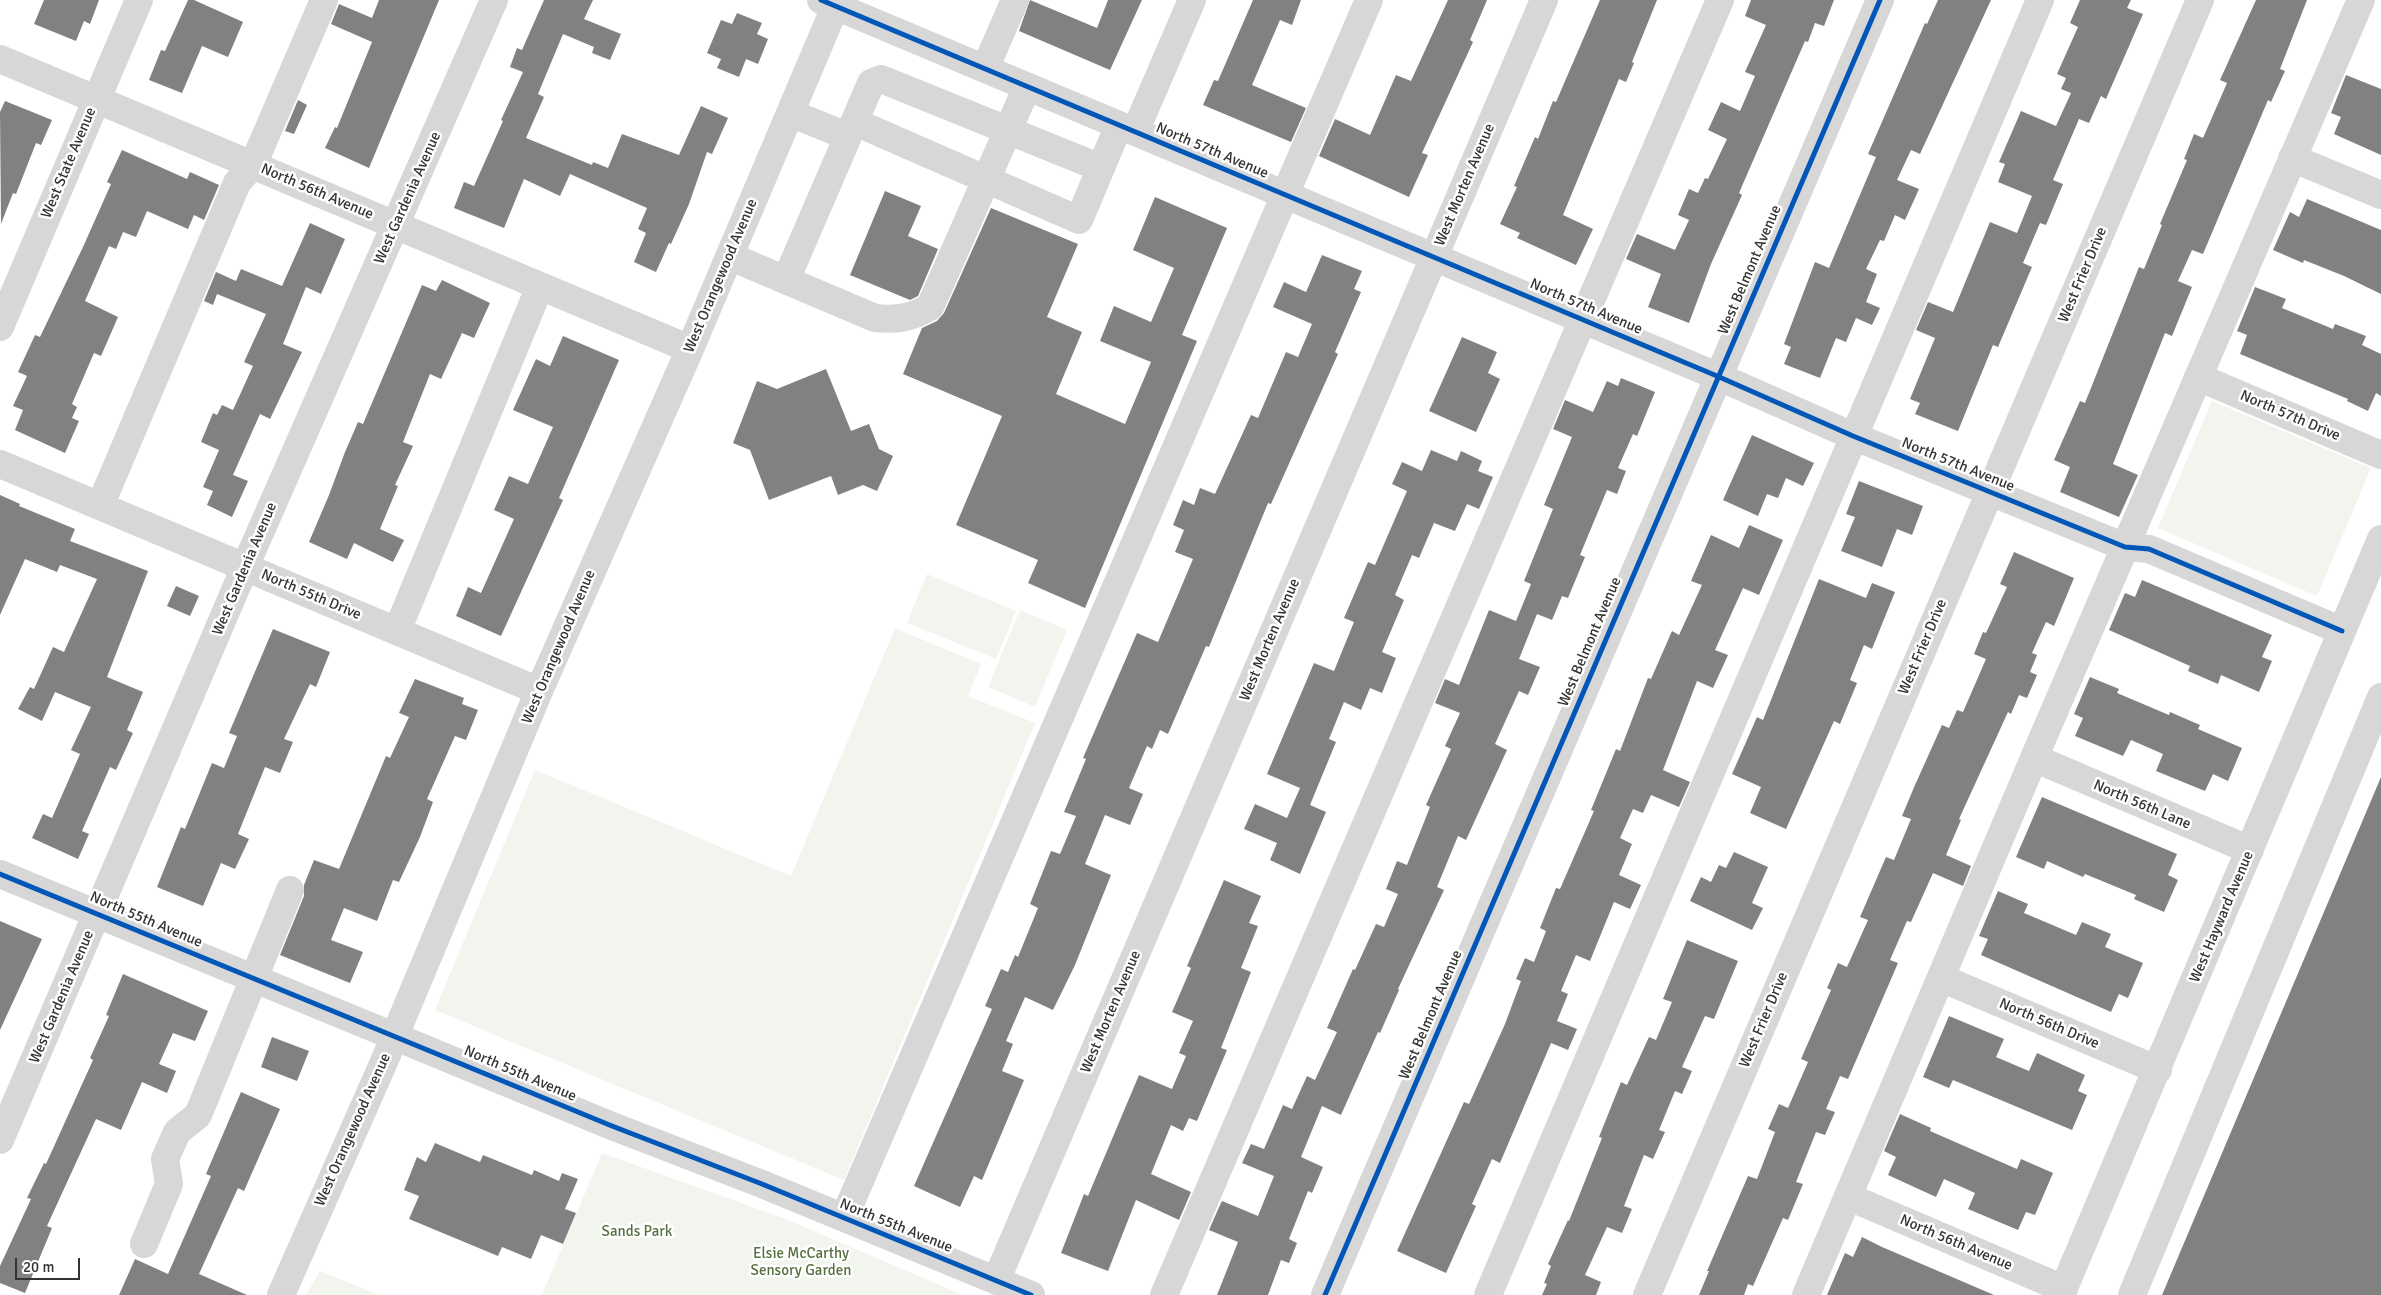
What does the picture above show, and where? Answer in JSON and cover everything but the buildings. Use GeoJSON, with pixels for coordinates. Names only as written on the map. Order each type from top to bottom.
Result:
{"type":"FeatureCollection","features":[{"type":"Feature","properties":{"kind":"street","name":"West State Avenue"},"geometry":{"type":"LineString","coordinates":[[0,327],[139,0]]}},
{"type":"Feature","properties":{"kind":"street"},"geometry":{"type":"LineString","coordinates":[[100,506],[237,183],[252,165],[324,0]]}},
{"type":"Feature","properties":{"kind":"street","name":"West Gardenia Avenue"},"geometry":{"type":"LineString","coordinates":[[0,1140],[245,567],[494,0]]}},
{"type":"Feature","properties":{"kind":"street"},"geometry":{"type":"LineString","coordinates":[[985,69],[1015,0]]}},
{"type":"Feature","properties":{"kind":"street"},"geometry":{"type":"LineString","coordinates":[[790,113],[851,129],[987,180],[1080,220],[1101,168],[1127,129],[1192,0]]}},
{"type":"Feature","properties":{"kind":"street"},"geometry":{"type":"LineString","coordinates":[[844,1218],[1369,0]]}},
{"type":"Feature","properties":{"kind":"street","name":"West Morten Avenue"},"geometry":{"type":"LineString","coordinates":[[996,1280],[1544,0]]}},
{"type":"Feature","properties":{"kind":"street"},"geometry":{"type":"LineString","coordinates":[[1164,1295],[1720,0]]}},
{"type":"Feature","properties":{"kind":"street","name":"West Belmont Avenue"},"geometry":{"type":"LineString","coordinates":[[1325,1295],[1717,376],[1880,0]]}},
{"type":"Feature","properties":{"kind":"street"},"geometry":{"type":"LineString","coordinates":[[1488,1295],[2040,0]]}},
{"type":"Feature","properties":{"kind":"street","name":"West Frier Drive"},"geometry":{"type":"LineString","coordinates":[[1647,1295],[2200,0]]}},
{"type":"Feature","properties":{"kind":"street"},"geometry":{"type":"LineString","coordinates":[[1806,1295],[2034,758],[2361,0]]}},
{"type":"Feature","properties":{"kind":"street","name":"North 57th Avenue"},"geometry":{"type":"LineString","coordinates":[[832,2],[1027,87],[1717,376],[1853,436],[2125,547],[2149,549],[2342,631]]}},
{"type":"Feature","properties":{"kind":"street","name":"West Orangewood Avenue"},"geometry":{"type":"LineString","coordinates":[[280,1295],[395,1036],[539,691],[690,349],[790,113],[832,2]]}},
{"type":"Feature","properties":{"kind":"street","name":"North 56th Avenue"},"geometry":{"type":"LineString","coordinates":[[0,59],[690,349]]}},
{"type":"Feature","properties":{"kind":"street"},"geometry":{"type":"LineString","coordinates":[[786,280],[871,83],[881,79],[1101,168]]}},
{"type":"Feature","properties":{"kind":"street"},"geometry":{"type":"LineString","coordinates":[[729,256],[875,318],[898,320],[914,316],[930,307],[1027,87]]}},
{"type":"Feature","properties":{"kind":"street"},"geometry":{"type":"LineString","coordinates":[[2292,158],[2381,195]]}},
{"type":"Feature","properties":{"kind":"street"},"geometry":{"type":"LineString","coordinates":[[396,630],[540,286]]}},
{"type":"Feature","properties":{"kind":"street","name":"North 57th Drive"},"geometry":{"type":"LineString","coordinates":[[2198,377],[2381,456]]}},
{"type":"Feature","properties":{"kind":"street","name":"North 55th Drive"},"geometry":{"type":"LineString","coordinates":[[0,464],[539,691]]}},
{"type":"Feature","properties":{"kind":"street","name":"West Hayward Avenue"},"geometry":{"type":"LineString","coordinates":[[2063,1292],[2381,539]]}},
{"type":"Feature","properties":{"kind":"street"},"geometry":{"type":"LineString","coordinates":[[2132,1295],[2381,698]]}},
{"type":"Feature","properties":{"kind":"street","name":"North 56th Lane"},"geometry":{"type":"LineString","coordinates":[[2034,758],[2250,850]]}},
{"type":"Feature","properties":{"kind":"street","name":"North 55th Avenue"},"geometry":{"type":"LineString","coordinates":[[0,874],[612,1126],[1031,1295]]}},
{"type":"Feature","properties":{"kind":"street"},"geometry":{"type":"LineString","coordinates":[[144,1244],[169,1184],[165,1159],[177,1132],[198,1115],[290,890]]}},
{"type":"Feature","properties":{"kind":"street","name":"North 56th Drive"},"geometry":{"type":"LineString","coordinates":[[1941,978],[2158,1070]]}},
{"type":"Feature","properties":{"kind":"street","name":"North 56th Avenue"},"geometry":{"type":"LineString","coordinates":[[1848,1197],[2063,1292]]}},
{"type":"Feature","properties":{"kind":"green space"},"geometry":{"type":"Polygon","coordinates":[[[2212,401],[2371,468],[2317,596],[2158,528],[2212,401]]]}},
{"type":"Feature","properties":{"kind":"green space"},"geometry":{"type":"Polygon","coordinates":[[[927,574],[1016,611],[996,659],[907,623],[927,574]]]}},
{"type":"Feature","properties":{"kind":"green space"},"geometry":{"type":"Polygon","coordinates":[[[1020,610],[1067,630],[1035,707],[988,687],[1020,610]]]}},
{"type":"Feature","properties":{"kind":"green space"},"geometry":{"type":"Polygon","coordinates":[[[895,628],[981,664],[968,696],[1035,723],[844,1180],[435,1010],[535,770],[791,876],[895,628]]]}},
{"type":"Feature","properties":{"kind":"green space","name":"Sands Park"},"geometry":{"type":"Polygon","coordinates":[[[602,1153],[783,1218],[963,1295],[542,1295],[602,1153]]]}},
{"type":"Feature","properties":{"kind":"green space"},"geometry":{"type":"Polygon","coordinates":[[[320,1271],[379,1295],[306,1295],[320,1271]]]}},
{"type":"Feature","properties":{"kind":"cycle path"},"geometry":{"type":"LineString","coordinates":[[821,0],[1717,376],[1853,436],[2125,547],[2149,549],[2342,631]]}},
{"type":"Feature","properties":{"kind":"cycle path"},"geometry":{"type":"LineString","coordinates":[[1325,1295],[1880,0]]}},
{"type":"Feature","properties":{"kind":"cycle path"},"geometry":{"type":"LineString","coordinates":[[0,874],[612,1126],[762,1184],[1031,1295]]}},
{"type":"Feature","properties":{"kind":"park label","name":"Elsie McCarthy Sensory Garden"},"geometry":{"type":"Point","coordinates":[801,1262]}}]}
